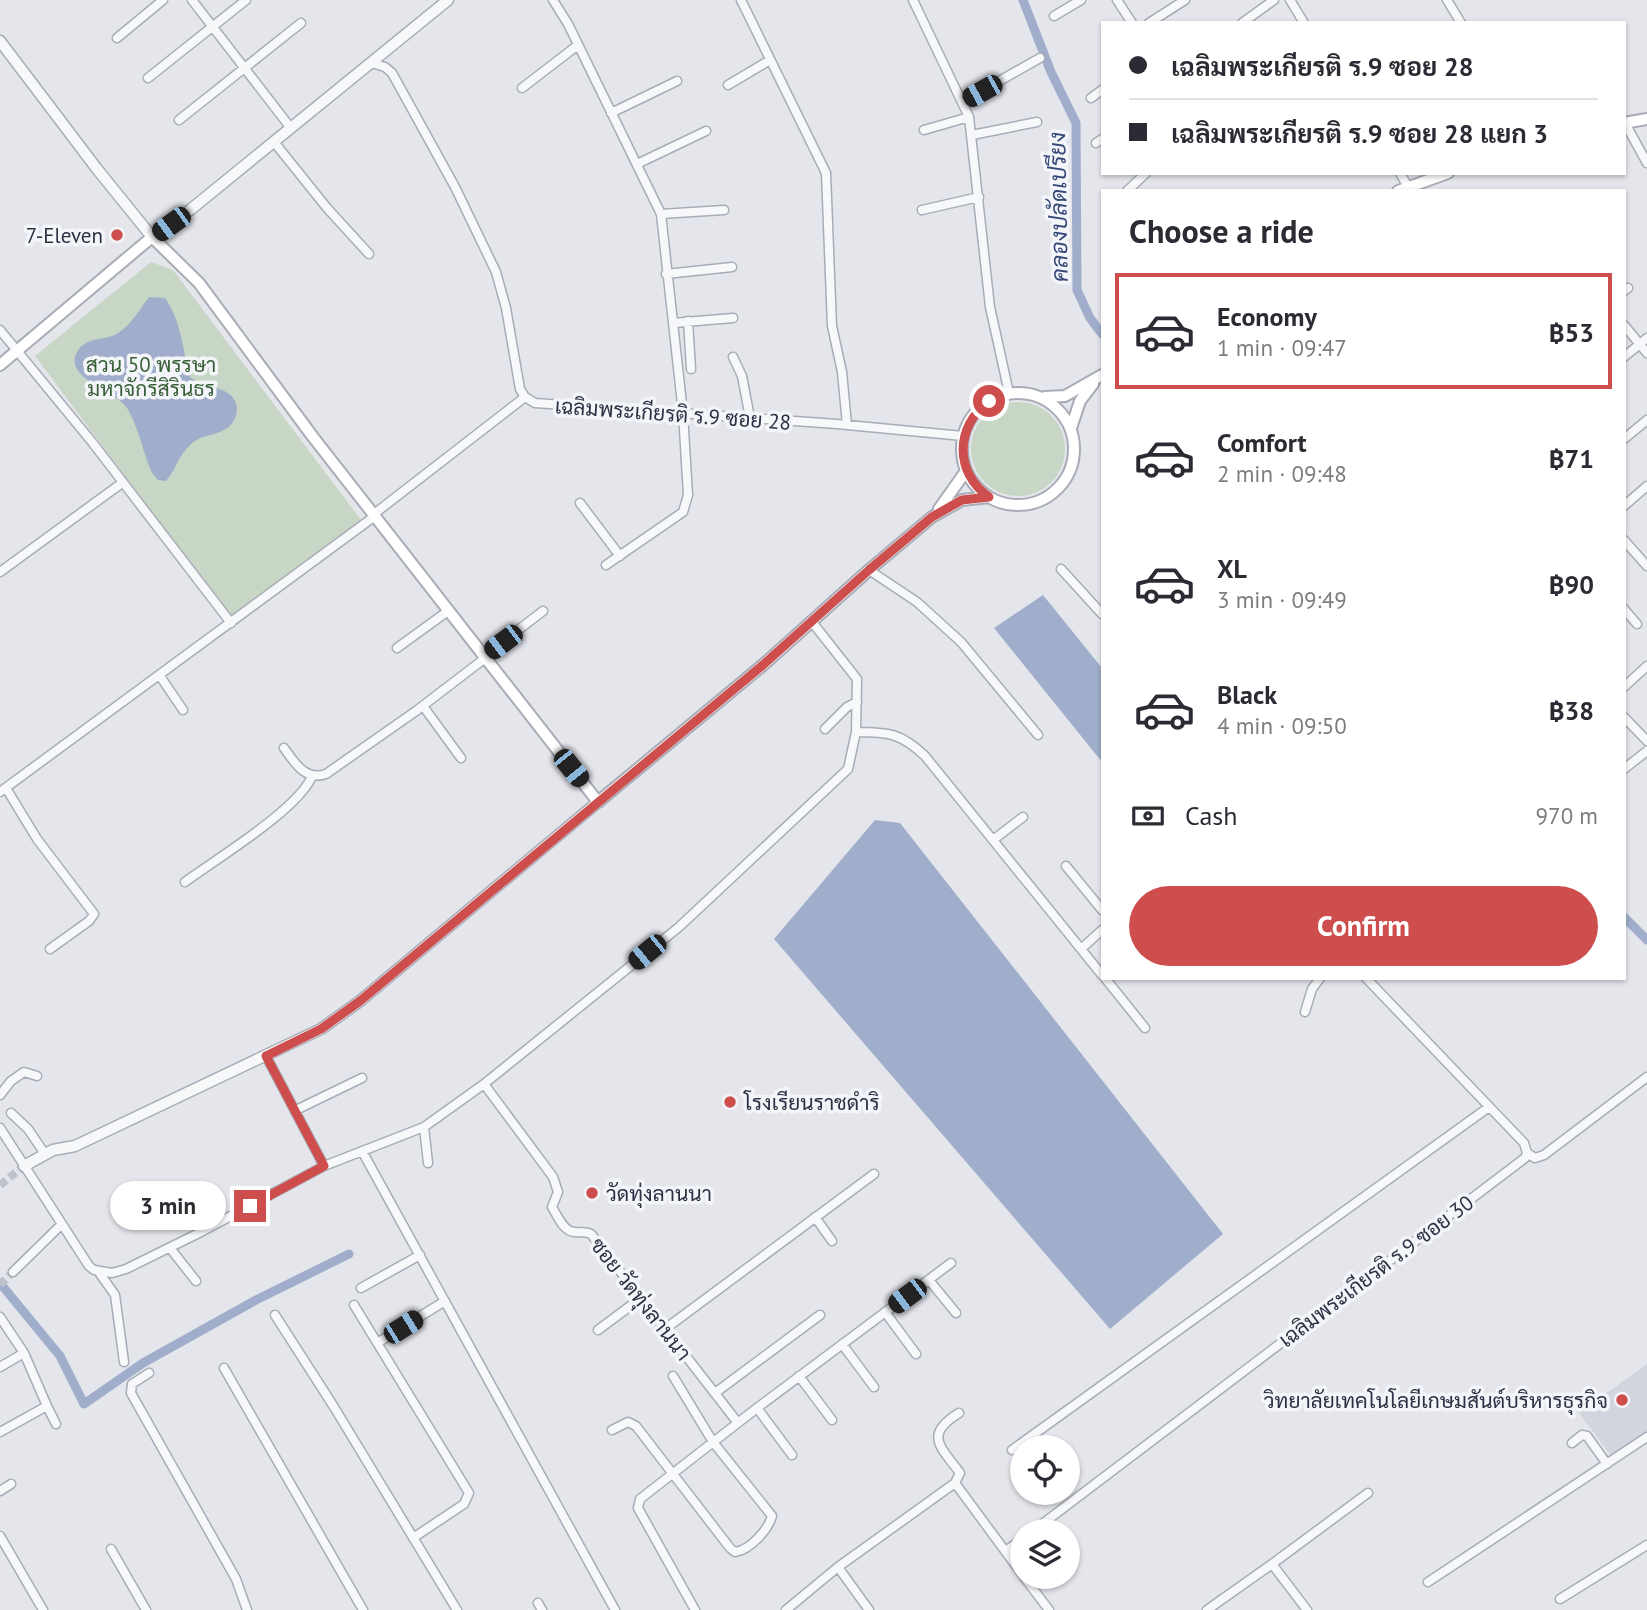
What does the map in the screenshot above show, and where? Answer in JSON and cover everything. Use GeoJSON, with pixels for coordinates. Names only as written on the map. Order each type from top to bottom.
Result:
{"type":"FeatureCollection","features":[{"type":"Feature","properties":{"kind":"main road"},"geometry":{"type":"LineString","coordinates":[[1626,123],[1647,119]]}},
{"type":"Feature","properties":{"kind":"main road"},"geometry":{"type":"LineString","coordinates":[[1403,189],[1442,175]]}},
{"type":"Feature","properties":{"kind":"main road"},"geometry":{"type":"LineString","coordinates":[[0,365],[152,237],[199,284],[447,611],[598,802],[932,517],[945,503],[956,482],[966,471]]}},
{"type":"Feature","properties":{"kind":"main road"},"geometry":{"type":"LineString","coordinates":[[1039,396],[1056,407],[1070,428],[1074,443],[1072,466],[1053,493],[1033,503],[1022,505],[999,502],[976,486],[966,471],[962,454],[963,436],[980,408],[1009,393],[1019,392],[1053,398],[1065,396],[1100,377]]}},
{"type":"Feature","properties":{"kind":"main road"},"geometry":{"type":"LineString","coordinates":[[1070,428],[1080,401],[1100,377]]}},
{"type":"Feature","properties":{"kind":"main road"},"geometry":{"type":"LineString","coordinates":[[932,517],[962,500],[989,497]]}},
{"type":"Feature","properties":{"kind":"street"},"geometry":{"type":"LineString","coordinates":[[117,38],[163,0]]}},
{"type":"Feature","properties":{"kind":"street"},"geometry":{"type":"LineString","coordinates":[[192,0],[290,127]]}},
{"type":"Feature","properties":{"kind":"street"},"geometry":{"type":"LineString","coordinates":[[148,78],[246,0]]}},
{"type":"Feature","properties":{"kind":"street"},"geometry":{"type":"LineString","coordinates":[[0,41],[152,237],[190,210],[448,0]]}},
{"type":"Feature","properties":{"kind":"street"},"geometry":{"type":"LineString","coordinates":[[552,0],[578,45],[660,214],[683,414],[687,505],[675,519],[606,565]]}},
{"type":"Feature","properties":{"kind":"street"},"geometry":{"type":"LineString","coordinates":[[741,0],[826,173],[832,327],[842,372],[847,425]]}},
{"type":"Feature","properties":{"kind":"street"},"geometry":{"type":"LineString","coordinates":[[913,0],[969,117],[990,307],[1009,393]]}},
{"type":"Feature","properties":{"kind":"street"},"geometry":{"type":"LineString","coordinates":[[1054,16],[1080,0]]}},
{"type":"Feature","properties":{"kind":"street"},"geometry":{"type":"LineString","coordinates":[[1117,0],[1131,21]]}},
{"type":"Feature","properties":{"kind":"street"},"geometry":{"type":"LineString","coordinates":[[1152,21],[1185,0]]}},
{"type":"Feature","properties":{"kind":"street"},"geometry":{"type":"LineString","coordinates":[[1245,21],[1274,0]]}},
{"type":"Feature","properties":{"kind":"street"},"geometry":{"type":"LineString","coordinates":[[1290,0],[1303,21]]}},
{"type":"Feature","properties":{"kind":"street"},"geometry":{"type":"LineString","coordinates":[[1447,0],[1460,21]]}},
{"type":"Feature","properties":{"kind":"street"},"geometry":{"type":"LineString","coordinates":[[179,120],[301,23]]}},
{"type":"Feature","properties":{"kind":"street"},"geometry":{"type":"LineString","coordinates":[[522,88],[578,45]]}},
{"type":"Feature","properties":{"kind":"street"},"geometry":{"type":"LineString","coordinates":[[962,102],[1040,58]]}},
{"type":"Feature","properties":{"kind":"street"},"geometry":{"type":"LineString","coordinates":[[728,85],[770,60]]}},
{"type":"Feature","properties":{"kind":"street","name":"เฉลิมพระเกียรติ ร.9 ซอย 28"},"geometry":{"type":"LineString","coordinates":[[371,63],[392,73],[448,174],[496,272],[506,308],[516,376],[525,397],[544,405],[847,425],[963,436]]}},
{"type":"Feature","properties":{"kind":"street"},"geometry":{"type":"LineString","coordinates":[[611,113],[677,81]]}},
{"type":"Feature","properties":{"kind":"street"},"geometry":{"type":"LineString","coordinates":[[1091,98],[1101,91]]}},
{"type":"Feature","properties":{"kind":"street"},"geometry":{"type":"LineString","coordinates":[[924,130],[969,117]]}},
{"type":"Feature","properties":{"kind":"street"},"geometry":{"type":"LineString","coordinates":[[972,135],[1037,122]]}},
{"type":"Feature","properties":{"kind":"street"},"geometry":{"type":"LineString","coordinates":[[1626,126],[1647,163]]}},
{"type":"Feature","properties":{"kind":"street"},"geometry":{"type":"LineString","coordinates":[[637,164],[706,131]]}},
{"type":"Feature","properties":{"kind":"street"},"geometry":{"type":"LineString","coordinates":[[274,142],[327,208],[369,254]]}},
{"type":"Feature","properties":{"kind":"street"},"geometry":{"type":"LineString","coordinates":[[1129,189],[1144,175]]}},
{"type":"Feature","properties":{"kind":"street"},"geometry":{"type":"LineString","coordinates":[[922,210],[979,197]]}},
{"type":"Feature","properties":{"kind":"street"},"geometry":{"type":"LineString","coordinates":[[660,214],[724,210]]}},
{"type":"Feature","properties":{"kind":"street"},"geometry":{"type":"LineString","coordinates":[[666,274],[733,267]]}},
{"type":"Feature","properties":{"kind":"street"},"geometry":{"type":"LineString","coordinates":[[673,323],[733,317]]}},
{"type":"Feature","properties":{"kind":"street"},"geometry":{"type":"LineString","coordinates":[[688,321],[691,369]]}},
{"type":"Feature","properties":{"kind":"street"},"geometry":{"type":"LineString","coordinates":[[1626,327],[1644,341],[1647,353]]}},
{"type":"Feature","properties":{"kind":"street"},"geometry":{"type":"LineString","coordinates":[[0,330],[92,442],[231,623]]}},
{"type":"Feature","properties":{"kind":"street"},"geometry":{"type":"LineString","coordinates":[[1626,355],[1644,341]]}},
{"type":"Feature","properties":{"kind":"street"},"geometry":{"type":"LineString","coordinates":[[733,357],[742,376],[750,418]]}},
{"type":"Feature","properties":{"kind":"street"},"geometry":{"type":"LineString","coordinates":[[50,949],[89,921],[94,914],[2,791],[231,623],[525,397]]}},
{"type":"Feature","properties":{"kind":"street"},"geometry":{"type":"LineString","coordinates":[[1626,437],[1647,420]]}},
{"type":"Feature","properties":{"kind":"street"},"geometry":{"type":"LineString","coordinates":[[0,572],[122,483]]}},
{"type":"Feature","properties":{"kind":"street"},"geometry":{"type":"LineString","coordinates":[[1626,504],[1646,489]]}},
{"type":"Feature","properties":{"kind":"street"},"geometry":{"type":"LineString","coordinates":[[580,503],[620,556]]}},
{"type":"Feature","properties":{"kind":"street"},"geometry":{"type":"LineString","coordinates":[[1626,542],[1647,566]]}},
{"type":"Feature","properties":{"kind":"street"},"geometry":{"type":"LineString","coordinates":[[1061,569],[1101,613]]}},
{"type":"Feature","properties":{"kind":"street"},"geometry":{"type":"LineString","coordinates":[[869,570],[917,602],[961,642],[1038,734]]}},
{"type":"Feature","properties":{"kind":"street"},"geometry":{"type":"LineString","coordinates":[[397,648],[447,611]]}},
{"type":"Feature","properties":{"kind":"street"},"geometry":{"type":"LineString","coordinates":[[284,748],[300,768],[312,776],[326,774],[423,706],[542,611]]}},
{"type":"Feature","properties":{"kind":"street"},"geometry":{"type":"LineString","coordinates":[[1626,611],[1637,624]]}},
{"type":"Feature","properties":{"kind":"street"},"geometry":{"type":"LineString","coordinates":[[0,1128],[89,1266],[98,1271],[112,1273],[127,1269],[170,1248],[324,1166],[424,1127],[484,1084],[679,927],[840,776],[850,762],[856,732],[857,679],[812,622]]}},
{"type":"Feature","properties":{"kind":"street"},"geometry":{"type":"LineString","coordinates":[[1626,685],[1647,666]]}},
{"type":"Feature","properties":{"kind":"street"},"geometry":{"type":"LineString","coordinates":[[160,676],[183,710]]}},
{"type":"Feature","properties":{"kind":"street"},"geometry":{"type":"LineString","coordinates":[[825,729],[847,707],[857,702]]}},
{"type":"Feature","properties":{"kind":"street"},"geometry":{"type":"LineString","coordinates":[[423,706],[461,758]]}},
{"type":"Feature","properties":{"kind":"street"},"geometry":{"type":"LineString","coordinates":[[1626,719],[1647,741]]}},
{"type":"Feature","properties":{"kind":"street"},"geometry":{"type":"LineString","coordinates":[[856,732],[888,732],[913,744],[1101,973]]}},
{"type":"Feature","properties":{"kind":"street"},"geometry":{"type":"LineString","coordinates":[[1626,767],[1647,751]]}},
{"type":"Feature","properties":{"kind":"street"},"geometry":{"type":"LineString","coordinates":[[185,882],[262,828],[298,798],[312,776]]}},
{"type":"Feature","properties":{"kind":"street"},"geometry":{"type":"LineString","coordinates":[[24,1166],[53,1150],[75,1146],[321,1029],[360,1001],[598,802]]}},
{"type":"Feature","properties":{"kind":"street"},"geometry":{"type":"LineString","coordinates":[[993,840],[1023,817]]}},
{"type":"Feature","properties":{"kind":"street"},"geometry":{"type":"LineString","coordinates":[[1066,866],[1101,909]]}},
{"type":"Feature","properties":{"kind":"street"},"geometry":{"type":"LineString","coordinates":[[1081,949],[1101,931]]}},
{"type":"Feature","properties":{"kind":"street"},"geometry":{"type":"LineString","coordinates":[[1106,980],[1145,1028]]}},
{"type":"Feature","properties":{"kind":"street"},"geometry":{"type":"LineString","coordinates":[[1304,1012],[1312,989],[1319,980]]}},
{"type":"Feature","properties":{"kind":"street"},"geometry":{"type":"LineString","coordinates":[[1368,980],[1524,1143],[1527,1153],[1535,1158],[1544,1155],[1647,1077]]}},
{"type":"Feature","properties":{"kind":"street"},"geometry":{"type":"LineString","coordinates":[[266,1056],[324,1166]]}},
{"type":"Feature","properties":{"kind":"street"},"geometry":{"type":"LineString","coordinates":[[0,1096],[11,1081],[24,1072],[37,1076]]}},
{"type":"Feature","properties":{"kind":"street"},"geometry":{"type":"LineString","coordinates":[[296,1110],[362,1078]]}},
{"type":"Feature","properties":{"kind":"street","name":"ซอย วัดทุ่งลานนา"},"geometry":{"type":"LineString","coordinates":[[484,1084],[553,1177],[558,1192],[551,1207],[564,1226],[572,1232],[591,1234],[737,1423]]}},
{"type":"Feature","properties":{"kind":"street"},"geometry":{"type":"LineString","coordinates":[[1033,1435],[1489,1107]]}},
{"type":"Feature","properties":{"kind":"street"},"geometry":{"type":"LineString","coordinates":[[11,1113],[28,1129],[45,1154]]}},
{"type":"Feature","properties":{"kind":"street"},"geometry":{"type":"LineString","coordinates":[[424,1127],[428,1163]]}},
{"type":"Feature","properties":{"kind":"street"},"geometry":{"type":"LineString","coordinates":[[362,1151],[615,1610]]}},
{"type":"Feature","properties":{"kind":"street","name":"เฉลิมพระเกียรติ ร.9 ซอย 30"},"geometry":{"type":"LineString","coordinates":[[1048,1519],[1522,1161],[1527,1153]]}},
{"type":"Feature","properties":{"kind":"street"},"geometry":{"type":"LineString","coordinates":[[665,1329],[874,1174]]}},
{"type":"Feature","properties":{"kind":"street"},"geometry":{"type":"LineString","coordinates":[[815,1217],[832,1241]]}},
{"type":"Feature","properties":{"kind":"street"},"geometry":{"type":"LineString","coordinates":[[13,1272],[62,1224]]}},
{"type":"Feature","properties":{"kind":"street"},"geometry":{"type":"LineString","coordinates":[[170,1248],[196,1281]]}},
{"type":"Feature","properties":{"kind":"street"},"geometry":{"type":"LineString","coordinates":[[361,1288],[420,1255]]}},
{"type":"Feature","properties":{"kind":"street"},"geometry":{"type":"LineString","coordinates":[[695,1610],[638,1508],[640,1499],[951,1262]]}},
{"type":"Feature","properties":{"kind":"street"},"geometry":{"type":"LineString","coordinates":[[98,1271],[115,1295],[124,1362]]}},
{"type":"Feature","properties":{"kind":"street"},"geometry":{"type":"LineString","coordinates":[[929,1280],[956,1313]]}},
{"type":"Feature","properties":{"kind":"street"},"geometry":{"type":"LineString","coordinates":[[598,1330],[641,1298]]}},
{"type":"Feature","properties":{"kind":"street"},"geometry":{"type":"LineString","coordinates":[[382,1340],[445,1301]]}},
{"type":"Feature","properties":{"kind":"street"},"geometry":{"type":"LineString","coordinates":[[354,1305],[469,1493],[464,1504],[413,1538]]}},
{"type":"Feature","properties":{"kind":"street"},"geometry":{"type":"LineString","coordinates":[[886,1312],[916,1354]]}},
{"type":"Feature","properties":{"kind":"street"},"geometry":{"type":"LineString","coordinates":[[275,1315],[457,1610]]}},
{"type":"Feature","properties":{"kind":"street"},"geometry":{"type":"LineString","coordinates":[[715,1393],[820,1315]]}},
{"type":"Feature","properties":{"kind":"street"},"geometry":{"type":"LineString","coordinates":[[0,1317],[24,1353],[56,1424]]}},
{"type":"Feature","properties":{"kind":"street"},"geometry":{"type":"LineString","coordinates":[[842,1343],[874,1387]]}},
{"type":"Feature","properties":{"kind":"street"},"geometry":{"type":"LineString","coordinates":[[0,1367],[24,1353]]}},
{"type":"Feature","properties":{"kind":"street"},"geometry":{"type":"LineString","coordinates":[[224,1368],[363,1610]]}},
{"type":"Feature","properties":{"kind":"street"},"geometry":{"type":"LineString","coordinates":[[149,1373],[132,1384],[131,1392],[236,1579],[247,1610]]}},
{"type":"Feature","properties":{"kind":"street"},"geometry":{"type":"LineString","coordinates":[[612,1430],[628,1422],[636,1426],[730,1548],[735,1552],[745,1549],[768,1527],[772,1516],[713,1441],[673,1376]]}},
{"type":"Feature","properties":{"kind":"street"},"geometry":{"type":"LineString","coordinates":[[799,1376],[832,1420]]}},
{"type":"Feature","properties":{"kind":"street"},"geometry":{"type":"LineString","coordinates":[[0,1432],[47,1406]]}},
{"type":"Feature","properties":{"kind":"street"},"geometry":{"type":"LineString","coordinates":[[757,1408],[792,1455]]}},
{"type":"Feature","properties":{"kind":"street"},"geometry":{"type":"LineString","coordinates":[[786,1610],[838,1567],[955,1483],[960,1473],[944,1452],[938,1434],[940,1427],[959,1413]]}},
{"type":"Feature","properties":{"kind":"street"},"geometry":{"type":"LineString","coordinates":[[1572,1443],[1582,1435],[1587,1436],[1607,1464]]}},
{"type":"Feature","properties":{"kind":"street"},"geometry":{"type":"LineString","coordinates":[[1428,1582],[1647,1437]]}},
{"type":"Feature","properties":{"kind":"street"},"geometry":{"type":"LineString","coordinates":[[955,1483],[1010,1557]]}},
{"type":"Feature","properties":{"kind":"street"},"geometry":{"type":"LineString","coordinates":[[0,1491],[11,1484]]}},
{"type":"Feature","properties":{"kind":"street"},"geometry":{"type":"LineString","coordinates":[[1207,1610],[1368,1493]]}},
{"type":"Feature","properties":{"kind":"street"},"geometry":{"type":"LineString","coordinates":[[0,1536],[43,1610]]}},
{"type":"Feature","properties":{"kind":"street"},"geometry":{"type":"LineString","coordinates":[[1560,1599],[1647,1545]]}},
{"type":"Feature","properties":{"kind":"street"},"geometry":{"type":"LineString","coordinates":[[1006,1551],[1010,1548]]}},
{"type":"Feature","properties":{"kind":"street"},"geometry":{"type":"LineString","coordinates":[[111,1549],[146,1610]]}},
{"type":"Feature","properties":{"kind":"street"},"geometry":{"type":"LineString","coordinates":[[1272,1564],[1307,1610]]}},
{"type":"Feature","properties":{"kind":"street"},"geometry":{"type":"LineString","coordinates":[[838,1567],[869,1610]]}},
{"type":"Feature","properties":{"kind":"street"},"geometry":{"type":"LineString","coordinates":[[1033,1589],[1049,1610]]}},
{"type":"Feature","properties":{"kind":"shaded area","name":"วิทยาลัยเทคโนโลยีเกษมสันต์บริหารธุรกิจ"},"geometry":{"type":"Polygon","coordinates":[[[1647,1364],[1647,1432],[1611,1456],[1579,1413],[1647,1364]]]}},
{"type":"Feature","properties":{"kind":"green space","name":"สวน 50 พรรษา มหาจักรีสิรินธร"},"geometry":{"type":"Polygon","coordinates":[[[151,262],[173,270],[364,524],[233,620],[35,356],[151,262]]]}},
{"type":"Feature","properties":{"kind":"green space"},"geometry":{"type":"Polygon","coordinates":[[[1018,402],[1036,406],[1051,416],[1061,431],[1065,449],[1061,467],[1051,482],[1036,492],[1018,496],[1000,492],[985,482],[975,467],[971,449],[975,431],[985,416],[1000,406],[1018,402]]]}},
{"type":"Feature","properties":{"kind":"water"},"geometry":{"type":"Polygon","coordinates":[[[149,297],[165,298],[171,307],[190,377],[229,394],[237,407],[233,423],[190,445],[166,481],[158,480],[152,473],[127,408],[82,375],[76,368],[75,359],[83,345],[123,330],[149,297]]]}},
{"type":"Feature","properties":{"kind":"water"},"geometry":{"type":"Polygon","coordinates":[[[1043,595],[1101,667],[1101,761],[994,628],[1043,595]]]}},
{"type":"Feature","properties":{"kind":"water"},"geometry":{"type":"Polygon","coordinates":[[[875,820],[900,823],[1223,1234],[1110,1329],[774,939],[875,820]]]}},
{"type":"Feature","properties":{"kind":"waterway","name":"คลองปลัดเปรียง"},"geometry":{"type":"LineString","coordinates":[[1023,0],[1051,72],[1076,123],[1077,290],[1090,318],[1101,333]]}},
{"type":"Feature","properties":{"kind":"waterway","name":"คลองปลัดเปรียง"},"geometry":{"type":"LineString","coordinates":[[1626,919],[1647,940]]}},
{"type":"Feature","properties":{"kind":"waterway"},"geometry":{"type":"LineString","coordinates":[[0,1283],[60,1356],[84,1404],[143,1363],[256,1300],[349,1254]]}},
{"type":"Feature","properties":{"kind":"tunnel"},"geometry":{"type":"LineString","coordinates":[[0,1185],[24,1166]]}},
{"type":"Feature","properties":{"kind":"tunnel"},"geometry":{"type":"LineString","coordinates":[[0,1285],[13,1272]]}},
{"type":"Feature","properties":{"kind":"place","name":"7-Eleven"},"geometry":{"type":"Point","coordinates":[117,235]}},
{"type":"Feature","properties":{"kind":"place","name":"โรงเรียนราชดำริ"},"geometry":{"type":"Point","coordinates":[730,1102]}},
{"type":"Feature","properties":{"kind":"place","name":"วัดทุ่งลานนา"},"geometry":{"type":"Point","coordinates":[592,1193]}},
{"type":"Feature","properties":{"kind":"place","name":"วิทยาลัยเทคโนโลยีเกษมสันต์บริหารธุรกิจ"},"geometry":{"type":"Point","coordinates":[1622,1400]}},
{"type":"Feature","properties":{"kind":"route"},"geometry":{"type":"LineString","coordinates":[[250,1206],[324,1166],[266,1056],[321,1029],[360,1001],[763,665],[932,517],[962,500],[989,497],[970,479],[964,463],[962,445],[972,416],[989,401]]}}]}
